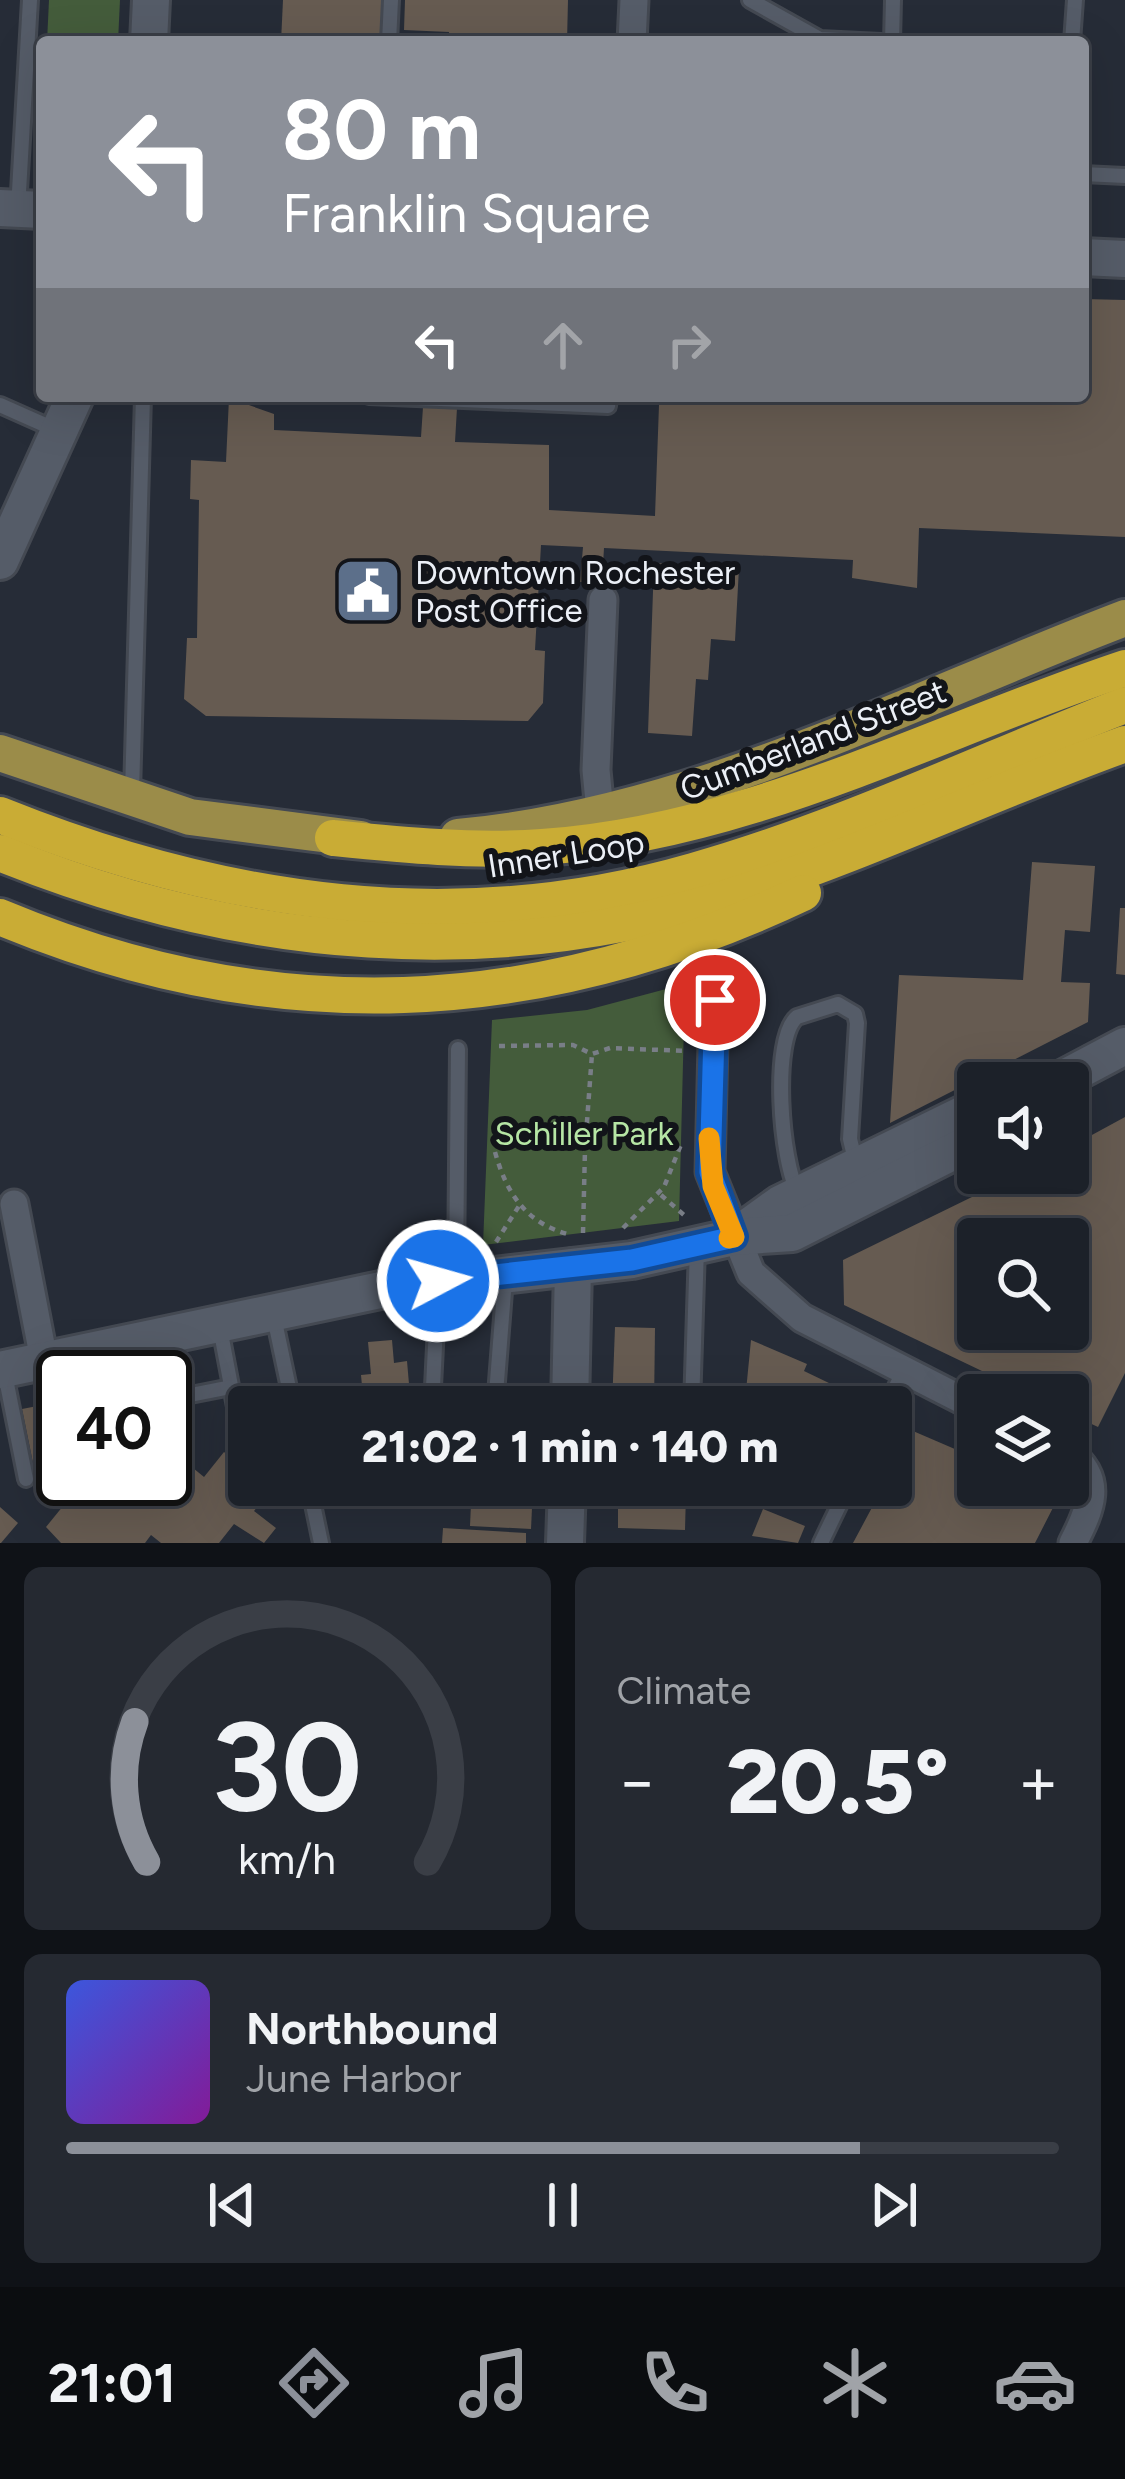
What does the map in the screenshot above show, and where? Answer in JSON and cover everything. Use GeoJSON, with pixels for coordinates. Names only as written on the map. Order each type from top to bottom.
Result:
{"type":"FeatureCollection","features":[{"type":"Feature","properties":{"kind":"highway"},"geometry":{"type":"LineString","coordinates":[[333,838],[517,849],[651,831],[794,792],[1125,668]]}},
{"type":"Feature","properties":{"kind":"highway","name":"Inner Loop"},"geometry":{"type":"LineString","coordinates":[[0,815],[140,866],[258,894],[403,909],[501,906],[628,887],[738,858],[1125,705]]}},
{"type":"Feature","properties":{"kind":"highway"},"geometry":{"type":"LineString","coordinates":[[0,853],[135,901],[256,929],[402,944],[533,938],[648,919],[742,893],[1117,747]]}},
{"type":"Feature","properties":{"kind":"highway"},"geometry":{"type":"LineString","coordinates":[[0,917],[120,961],[247,988],[366,998],[500,989],[627,962],[730,926],[1117,747]]}},
{"type":"Feature","properties":{"kind":"main road","name":"Cumberland Street"},"geometry":{"type":"LineString","coordinates":[[0,753],[132,801],[236,827],[333,838],[478,835],[600,812],[754,768],[1125,618]]}},
{"type":"Feature","properties":{"kind":"street"},"geometry":{"type":"LineString","coordinates":[[149,36],[151,0]]}},
{"type":"Feature","properties":{"kind":"street"},"geometry":{"type":"LineString","coordinates":[[632,36],[634,0]]}},
{"type":"Feature","properties":{"kind":"street"},"geometry":{"type":"LineString","coordinates":[[1089,256],[1125,259]]}},
{"type":"Feature","properties":{"kind":"street"},"geometry":{"type":"LineString","coordinates":[[0,561],[72,402]]}},
{"type":"Feature","properties":{"kind":"street"},"geometry":{"type":"LineString","coordinates":[[0,506],[59,431]]}},
{"type":"Feature","properties":{"kind":"street"},"geometry":{"type":"LineString","coordinates":[[600,812],[596,770],[603,600]]}},
{"type":"Feature","properties":{"kind":"street"},"geometry":{"type":"LineString","coordinates":[[715,1000],[710,1172],[751,1273],[775,1300],[957,1398]]}},
{"type":"Feature","properties":{"kind":"street"},"geometry":{"type":"LineString","coordinates":[[1089,1065],[1125,1046]]}},
{"type":"Feature","properties":{"kind":"street"},"geometry":{"type":"LineString","coordinates":[[91,1350],[447,1280],[500,1258],[573,1267],[693,1233],[734,1237],[792,1233],[957,1121]]}},
{"type":"Feature","properties":{"kind":"street"},"geometry":{"type":"LineString","coordinates":[[734,1237],[801,1196],[866,1180],[957,1147]]}},
{"type":"Feature","properties":{"kind":"street"},"geometry":{"type":"LineString","coordinates":[[14,1204],[42,1350]]}},
{"type":"Feature","properties":{"kind":"street"},"geometry":{"type":"LineString","coordinates":[[570,1386],[573,1267]]}},
{"type":"Feature","properties":{"kind":"street"},"geometry":{"type":"LineString","coordinates":[[2,1369],[36,1362]]}},
{"type":"Feature","properties":{"kind":"street"},"geometry":{"type":"LineString","coordinates":[[1081,1537],[1092,1503],[1089,1478]]}},
{"type":"Feature","properties":{"kind":"street"},"geometry":{"type":"LineString","coordinates":[[565,1543],[566,1506]]}},
{"type":"Feature","properties":{"kind":"lane"},"geometry":{"type":"LineString","coordinates":[[20,209],[30,0]]}},
{"type":"Feature","properties":{"kind":"lane"},"geometry":{"type":"LineString","coordinates":[[388,36],[391,0]]}},
{"type":"Feature","properties":{"kind":"lane"},"geometry":{"type":"LineString","coordinates":[[750,0],[815,36]]}},
{"type":"Feature","properties":{"kind":"lane"},"geometry":{"type":"LineString","coordinates":[[892,36],[893,0]]}},
{"type":"Feature","properties":{"kind":"lane"},"geometry":{"type":"LineString","coordinates":[[1072,36],[1075,0]]}},
{"type":"Feature","properties":{"kind":"lane"},"geometry":{"type":"LineString","coordinates":[[1089,174],[1125,176]]}},
{"type":"Feature","properties":{"kind":"lane"},"geometry":{"type":"LineString","coordinates":[[132,801],[143,402]]}},
{"type":"Feature","properties":{"kind":"lane"},"geometry":{"type":"LineString","coordinates":[[512,402],[608,406],[608,402]]}},
{"type":"Feature","properties":{"kind":"lane"},"geometry":{"type":"LineString","coordinates":[[0,405],[59,431]]}},
{"type":"Feature","properties":{"kind":"lane"},"geometry":{"type":"LineString","coordinates":[[801,1196],[782,1150],[786,1034],[796,1017],[838,1004],[855,1014],[857,1023],[850,1138],[866,1180]]}},
{"type":"Feature","properties":{"kind":"lane"},"geometry":{"type":"LineString","coordinates":[[434,1386],[447,1280],[458,1049]]}},
{"type":"Feature","properties":{"kind":"lane"},"geometry":{"type":"LineString","coordinates":[[692,1386],[693,1233]]}},
{"type":"Feature","properties":{"kind":"lane"},"geometry":{"type":"LineString","coordinates":[[496,1386],[500,1258]]}},
{"type":"Feature","properties":{"kind":"lane"},"geometry":{"type":"LineString","coordinates":[[272,1312],[288,1386]]}},
{"type":"Feature","properties":{"kind":"lane"},"geometry":{"type":"LineString","coordinates":[[219,1323],[231,1386]]}},
{"type":"Feature","properties":{"kind":"lane"},"geometry":{"type":"LineString","coordinates":[[2,1369],[26,1479]]}},
{"type":"Feature","properties":{"kind":"lane"},"geometry":{"type":"LineString","coordinates":[[896,1386],[903,1372]]}},
{"type":"Feature","properties":{"kind":"lane"},"geometry":{"type":"LineString","coordinates":[[192,1395],[228,1389]]}},
{"type":"Feature","properties":{"kind":"lane"},"geometry":{"type":"LineString","coordinates":[[313,1506],[321,1543]]}},
{"type":"Feature","properties":{"kind":"lane"},"geometry":{"type":"LineString","coordinates":[[820,1543],[838,1506]]}},
{"type":"Feature","properties":{"kind":"path"},"geometry":{"type":"LineString","coordinates":[[499,1046],[573,1046],[592,1054],[610,1048],[689,1051]]}},
{"type":"Feature","properties":{"kind":"path"},"geometry":{"type":"LineString","coordinates":[[495,1152],[520,1205],[544,1226],[583,1238],[585,1149],[592,1141],[586,1135],[592,1054]]}},
{"type":"Feature","properties":{"kind":"path"},"geometry":{"type":"LineString","coordinates":[[607,1235],[640,1217],[659,1193],[682,1142]]}},
{"type":"Feature","properties":{"kind":"path"},"geometry":{"type":"LineString","coordinates":[[659,1193],[693,1233]]}},
{"type":"Feature","properties":{"kind":"path"},"geometry":{"type":"LineString","coordinates":[[500,1258],[520,1205]]}},
{"type":"Feature","properties":{"kind":"green space"},"geometry":{"type":"Polygon","coordinates":[[[49,0],[120,0],[118,36],[47,36],[49,0]]]}},
{"type":"Feature","properties":{"kind":"green space","name":"Schiller Park"},"geometry":{"type":"Polygon","coordinates":[[[685,984],[679,1221],[483,1245],[492,1020],[587,1010],[685,984]]]}},
{"type":"Feature","properties":{"kind":"building"},"geometry":{"type":"Polygon","coordinates":[[[283,0],[382,0],[380,36],[281,36],[283,0]]]}},
{"type":"Feature","properties":{"kind":"building"},"geometry":{"type":"Polygon","coordinates":[[[405,0],[568,0],[567,36],[449,36],[449,32],[404,30],[405,0]]]}},
{"type":"Feature","properties":{"kind":"building"},"geometry":{"type":"Polygon","coordinates":[[[1089,299],[1125,300],[1125,537],[919,528],[917,588],[852,578],[853,560],[604,548],[602,582],[580,582],[583,547],[541,545],[535,650],[545,651],[543,703],[528,721],[206,716],[184,699],[187,638],[197,638],[199,500],[190,499],[191,460],[226,462],[229,402],[274,414],[274,430],[421,437],[423,407],[457,408],[455,442],[549,445],[549,510],[655,516],[659,405],[648,405],[1089,402],[1089,299]]]}},
{"type":"Feature","properties":{"kind":"building"},"geometry":{"type":"Polygon","coordinates":[[[654,563],[739,568],[735,641],[711,639],[708,680],[696,679],[692,736],[648,733],[654,563]]]}},
{"type":"Feature","properties":{"kind":"building"},"geometry":{"type":"Polygon","coordinates":[[[1032,862],[1095,866],[1090,932],[1065,930],[1061,982],[1090,983],[1088,1022],[1010,1062],[957,1062],[957,1089],[890,1123],[899,975],[1023,980],[1032,862]]]}},
{"type":"Feature","properties":{"kind":"building"},"geometry":{"type":"Polygon","coordinates":[[[1120,908],[1125,908],[1125,975],[1116,974],[1120,908]]]}},
{"type":"Feature","properties":{"kind":"building"},"geometry":{"type":"Polygon","coordinates":[[[1125,1117],[1125,1373],[1098,1427],[1089,1423],[1089,1374],[988,1374],[844,1305],[843,1260],[978,1194],[1089,1194],[1089,1137],[1125,1117]]]}},
{"type":"Feature","properties":{"kind":"building"},"geometry":{"type":"Polygon","coordinates":[[[615,1327],[655,1328],[654,1386],[613,1386],[615,1327]]]}},
{"type":"Feature","properties":{"kind":"building"},"geometry":{"type":"Polygon","coordinates":[[[392,1340],[394,1363],[407,1361],[409,1386],[362,1386],[361,1375],[371,1374],[368,1342],[392,1340]]]}},
{"type":"Feature","properties":{"kind":"building"},"geometry":{"type":"Polygon","coordinates":[[[751,1340],[807,1364],[804,1371],[835,1386],[746,1386],[751,1340]]]}},
{"type":"Feature","properties":{"kind":"building"},"geometry":{"type":"Polygon","coordinates":[[[36,1406],[36,1478],[22,1409],[36,1406]]]}},
{"type":"Feature","properties":{"kind":"building"},"geometry":{"type":"Polygon","coordinates":[[[912,1433],[957,1450],[957,1506],[1054,1506],[1035,1543],[853,1543],[873,1506],[912,1506],[912,1433]]]}},
{"type":"Feature","properties":{"kind":"building"},"geometry":{"type":"Polygon","coordinates":[[[224,1452],[228,1455],[228,1506],[258,1506],[254,1511],[276,1528],[264,1543],[234,1524],[219,1543],[161,1543],[151,1535],[145,1543],[61,1543],[46,1527],[63,1506],[192,1506],[192,1467],[204,1477],[224,1452]]]}},
{"type":"Feature","properties":{"kind":"building"},"geometry":{"type":"Polygon","coordinates":[[[471,1506],[532,1508],[531,1529],[470,1526],[471,1506]]]}},
{"type":"Feature","properties":{"kind":"building"},"geometry":{"type":"Polygon","coordinates":[[[618,1506],[686,1506],[685,1530],[618,1528],[618,1506]]]}},
{"type":"Feature","properties":{"kind":"building"},"geometry":{"type":"Polygon","coordinates":[[[0,1507],[18,1523],[1,1543],[0,1543],[0,1507]]]}},
{"type":"Feature","properties":{"kind":"building"},"geometry":{"type":"Polygon","coordinates":[[[763,1509],[805,1526],[798,1543],[752,1536],[763,1509]]]}},
{"type":"Feature","properties":{"kind":"building"},"geometry":{"type":"Polygon","coordinates":[[[443,1528],[526,1533],[526,1543],[442,1543],[443,1528]]]}},
{"type":"Feature","properties":{"kind":"slow traffic"},"geometry":{"type":"LineString","coordinates":[[709,1138],[710,1172],[734,1237],[729,1238]]}},
{"type":"Feature","properties":{"kind":"place","name":"Downtown Rochester Post Office"},"geometry":{"type":"Point","coordinates":[368,591]}},
{"type":"Feature","properties":{"kind":"route"},"geometry":{"type":"LineString","coordinates":[[438,1281],[632,1260],[734,1237],[710,1172],[715,1000]]}}]}
